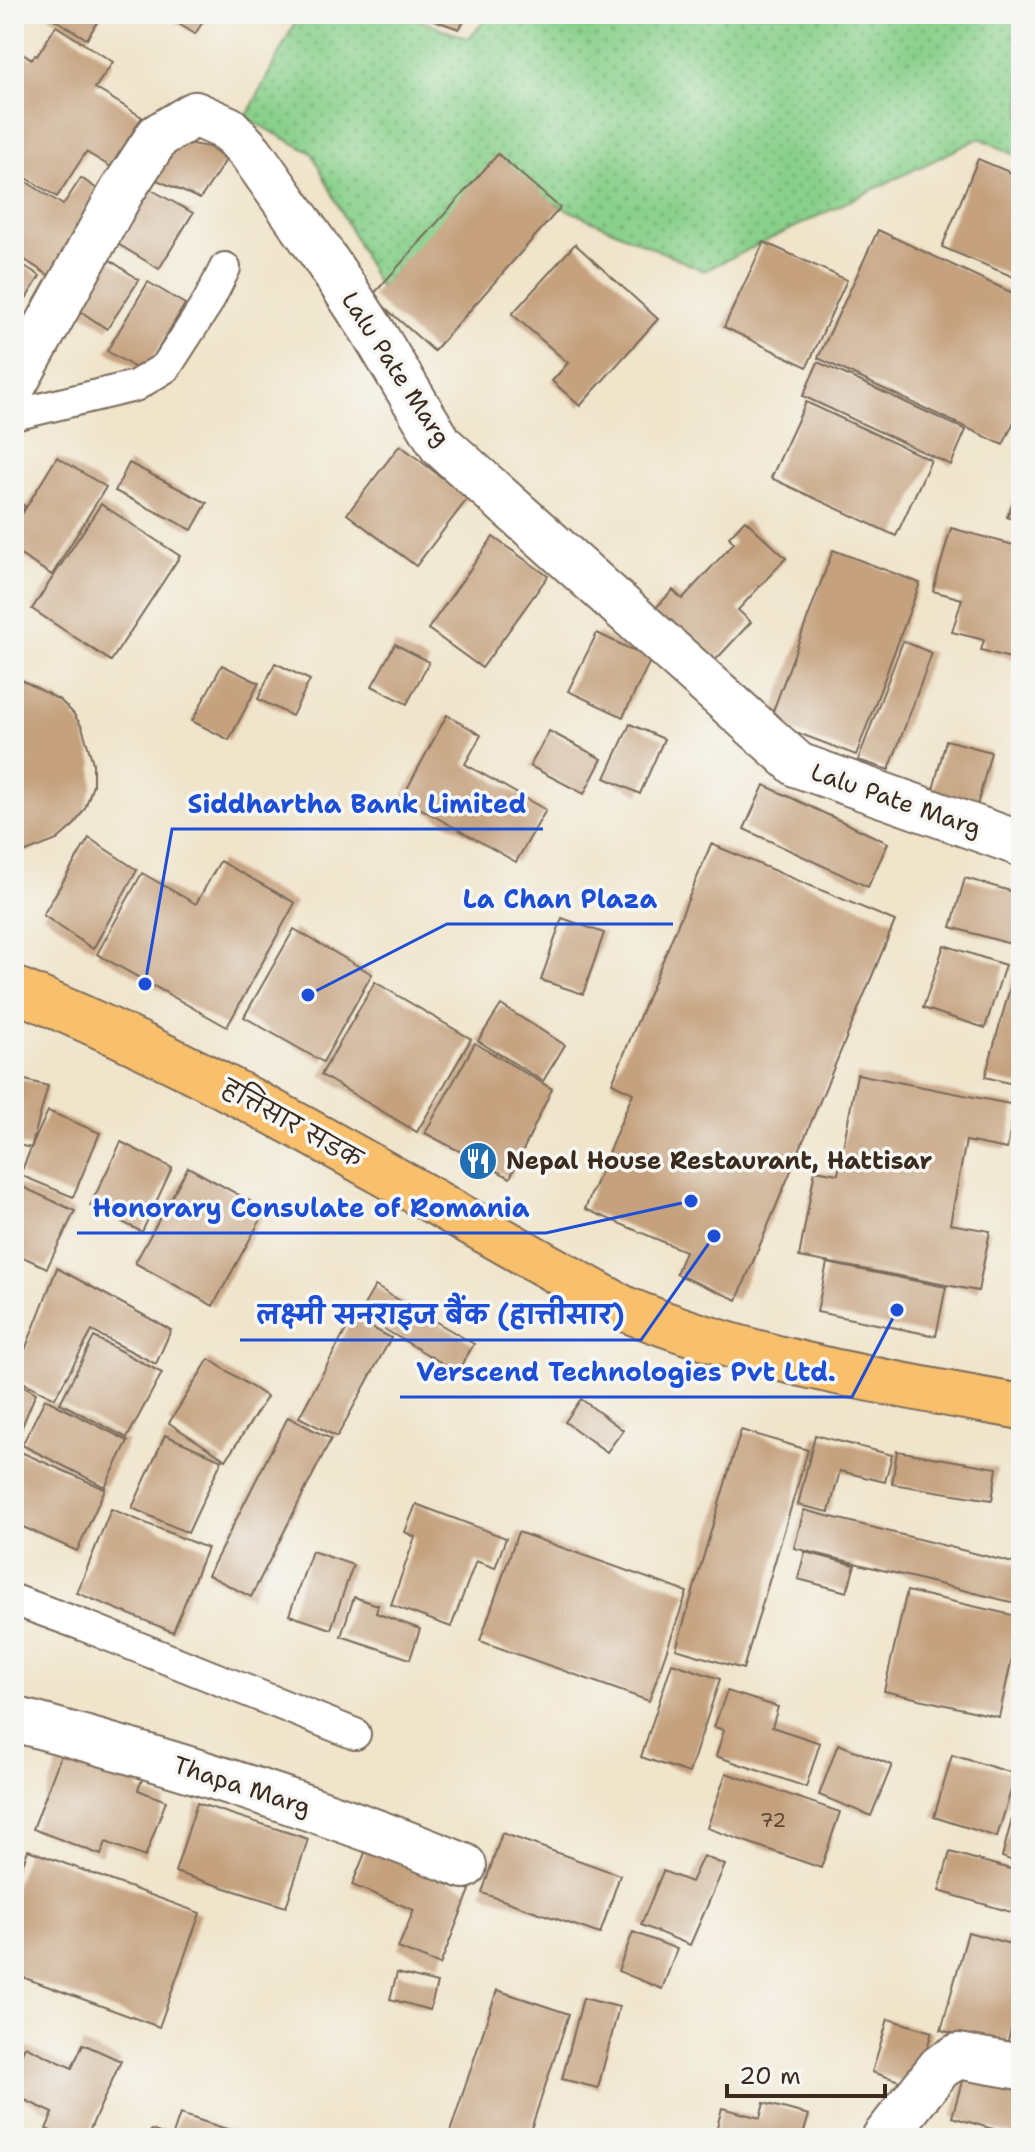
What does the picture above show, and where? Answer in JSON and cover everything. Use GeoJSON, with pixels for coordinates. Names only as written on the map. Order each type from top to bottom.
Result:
{"type":"FeatureCollection","features":[{"type":"Feature","properties":{"kind":"main road","name":"हत्तिसार सडक"},"geometry":{"type":"LineString","coordinates":[[14,989],[226,1087],[625,1309],[696,1336],[834,1373],[1021,1407]]}},
{"type":"Feature","properties":{"kind":"street","name":"Lalu Pate Marg"},"geometry":{"type":"LineString","coordinates":[[14,385],[122,191],[158,136],[195,114],[229,129],[251,153],[320,251],[441,445],[453,456],[798,765],[1021,844]]}},
{"type":"Feature","properties":{"kind":"street","name":"Thapa Marg"},"geometry":{"type":"LineString","coordinates":[[14,1719],[237,1783],[378,1831],[464,1866]]}},
{"type":"Feature","properties":{"kind":"street"},"geometry":{"type":"LineString","coordinates":[[884,2138],[940,2067],[958,2056],[1021,2067]]}},
{"type":"Feature","properties":{"kind":"lane"},"geometry":{"type":"LineString","coordinates":[[14,415],[135,386],[166,367],[208,302],[225,268]]}},
{"type":"Feature","properties":{"kind":"lane"},"geometry":{"type":"LineString","coordinates":[[14,1600],[355,1734]]}},
{"type":"Feature","properties":{"kind":"green space"},"geometry":{"type":"Polygon","coordinates":[[[299,14],[404,14],[469,39],[490,14],[1021,14],[1021,158],[980,138],[704,271],[519,188],[380,289],[312,153],[246,118],[299,14]]]}},
{"type":"Feature","properties":{"kind":"building"},"geometry":{"type":"Polygon","coordinates":[[[46,14],[102,14],[87,39],[46,14]]]}},
{"type":"Feature","properties":{"kind":"building"},"geometry":{"type":"Polygon","coordinates":[[[163,14],[208,14],[195,34],[163,14]]]}},
{"type":"Feature","properties":{"kind":"building"},"geometry":{"type":"Polygon","coordinates":[[[417,14],[469,14],[459,29],[417,14]]]}},
{"type":"Feature","properties":{"kind":"building"},"geometry":{"type":"Polygon","coordinates":[[[56,26],[113,62],[95,88],[142,117],[111,167],[86,152],[57,197],[14,170],[14,53],[18,57],[21,53],[32,59],[37,56],[56,26]]]}},
{"type":"Feature","properties":{"kind":"building"},"geometry":{"type":"Polygon","coordinates":[[[185,143],[209,147],[226,160],[200,199],[148,176],[164,157],[185,143]]]}},
{"type":"Feature","properties":{"kind":"building"},"geometry":{"type":"Polygon","coordinates":[[[498,154],[560,208],[434,351],[372,296],[498,154]]]}},
{"type":"Feature","properties":{"kind":"building"},"geometry":{"type":"Polygon","coordinates":[[[978,159],[1021,177],[1021,280],[942,247],[978,159]]]}},
{"type":"Feature","properties":{"kind":"building"},"geometry":{"type":"Polygon","coordinates":[[[14,174],[63,205],[81,178],[103,193],[50,276],[14,253],[14,174]]]}},
{"type":"Feature","properties":{"kind":"building"},"geometry":{"type":"Polygon","coordinates":[[[141,184],[193,213],[159,269],[108,238],[141,184]]]}},
{"type":"Feature","properties":{"kind":"building"},"geometry":{"type":"Polygon","coordinates":[[[878,230],[1021,297],[1021,407],[1003,445],[818,358],[878,230]]]}},
{"type":"Feature","properties":{"kind":"building"},"geometry":{"type":"Polygon","coordinates":[[[764,242],[847,280],[807,367],[724,327],[764,242]]]}},
{"type":"Feature","properties":{"kind":"building"},"geometry":{"type":"Polygon","coordinates":[[[575,244],[658,319],[580,406],[552,381],[568,363],[512,314],[575,244]]]}},
{"type":"Feature","properties":{"kind":"building"},"geometry":{"type":"Polygon","coordinates":[[[100,253],[139,280],[107,329],[68,303],[100,253]]]}},
{"type":"Feature","properties":{"kind":"building"},"geometry":{"type":"Polygon","coordinates":[[[14,259],[40,276],[14,318],[14,259]]]}},
{"type":"Feature","properties":{"kind":"building"},"geometry":{"type":"Polygon","coordinates":[[[148,282],[185,304],[144,373],[107,351],[148,282]]]}},
{"type":"Feature","properties":{"kind":"building"},"geometry":{"type":"Polygon","coordinates":[[[818,362],[966,430],[951,465],[803,396],[818,362]]]}},
{"type":"Feature","properties":{"kind":"building"},"geometry":{"type":"Polygon","coordinates":[[[806,402],[931,460],[896,536],[771,478],[806,402]]]}},
{"type":"Feature","properties":{"kind":"building"},"geometry":{"type":"Polygon","coordinates":[[[400,445],[468,498],[416,566],[347,514],[400,445]]]}},
{"type":"Feature","properties":{"kind":"building"},"geometry":{"type":"Polygon","coordinates":[[[57,457],[106,487],[52,575],[14,551],[14,527],[57,457]]]}},
{"type":"Feature","properties":{"kind":"building"},"geometry":{"type":"Polygon","coordinates":[[[129,463],[207,503],[192,530],[115,491],[129,463]]]}},
{"type":"Feature","properties":{"kind":"building"},"geometry":{"type":"Polygon","coordinates":[[[1021,480],[1021,523],[1007,517],[1021,480]]]}},
{"type":"Feature","properties":{"kind":"building"},"geometry":{"type":"Polygon","coordinates":[[[14,499],[25,506],[14,524],[14,499]]]}},
{"type":"Feature","properties":{"kind":"building"},"geometry":{"type":"Polygon","coordinates":[[[101,504],[180,556],[111,661],[32,609],[101,504]]]}},
{"type":"Feature","properties":{"kind":"building"},"geometry":{"type":"Polygon","coordinates":[[[745,520],[786,558],[738,610],[751,622],[710,666],[652,612],[673,590],[682,599],[734,543],[729,537],[745,520]]]}},
{"type":"Feature","properties":{"kind":"building"},"geometry":{"type":"Polygon","coordinates":[[[951,528],[1021,547],[1021,661],[981,650],[984,640],[952,632],[962,599],[933,591],[951,528]]]}},
{"type":"Feature","properties":{"kind":"building"},"geometry":{"type":"Polygon","coordinates":[[[493,537],[548,576],[482,668],[428,629],[493,537]]]}},
{"type":"Feature","properties":{"kind":"building"},"geometry":{"type":"Polygon","coordinates":[[[833,550],[920,583],[856,755],[769,722],[833,550]]]}},
{"type":"Feature","properties":{"kind":"building"},"geometry":{"type":"Polygon","coordinates":[[[597,633],[651,659],[623,717],[568,691],[597,633]]]}},
{"type":"Feature","properties":{"kind":"building"},"geometry":{"type":"Polygon","coordinates":[[[903,641],[932,653],[889,770],[858,760],[903,641]]]}},
{"type":"Feature","properties":{"kind":"building"},"geometry":{"type":"Polygon","coordinates":[[[395,644],[429,662],[407,704],[372,686],[395,644]]]}},
{"type":"Feature","properties":{"kind":"building"},"geometry":{"type":"Polygon","coordinates":[[[275,663],[310,680],[292,716],[258,699],[275,663]]]}},
{"type":"Feature","properties":{"kind":"building"},"geometry":{"type":"Polygon","coordinates":[[[222,665],[259,683],[229,740],[192,721],[222,665]]]}},
{"type":"Feature","properties":{"kind":"building"},"geometry":{"type":"Polygon","coordinates":[[[14,676],[60,700],[73,713],[82,727],[93,763],[93,785],[85,808],[74,825],[57,840],[21,854],[14,854],[14,676]]]}},
{"type":"Feature","properties":{"kind":"building"},"geometry":{"type":"Polygon","coordinates":[[[447,715],[481,735],[465,764],[546,810],[516,862],[402,798],[447,715]]]}},
{"type":"Feature","properties":{"kind":"building"},"geometry":{"type":"Polygon","coordinates":[[[630,724],[664,739],[640,794],[605,778],[630,724]]]}},
{"type":"Feature","properties":{"kind":"building"},"geometry":{"type":"Polygon","coordinates":[[[549,731],[602,759],[584,794],[530,766],[549,731]]]}},
{"type":"Feature","properties":{"kind":"building"},"geometry":{"type":"Polygon","coordinates":[[[946,740],[991,752],[976,810],[931,798],[946,740]]]}},
{"type":"Feature","properties":{"kind":"building"},"geometry":{"type":"Polygon","coordinates":[[[764,785],[888,843],[868,887],[744,829],[764,785]]]}},
{"type":"Feature","properties":{"kind":"building"},"geometry":{"type":"Polygon","coordinates":[[[89,838],[137,870],[93,949],[43,915],[89,838]]]}},
{"type":"Feature","properties":{"kind":"building"},"geometry":{"type":"Polygon","coordinates":[[[711,844],[895,921],[737,1300],[676,1274],[685,1251],[585,1209],[633,1093],[612,1083],[711,844]]]}},
{"type":"Feature","properties":{"kind":"building"},"geometry":{"type":"Polygon","coordinates":[[[220,861],[295,903],[227,1027],[97,954],[142,873],[196,904],[220,861]]]}},
{"type":"Feature","properties":{"kind":"building"},"geometry":{"type":"Polygon","coordinates":[[[965,878],[1021,894],[1021,947],[951,927],[965,878]]]}},
{"type":"Feature","properties":{"kind":"building"},"geometry":{"type":"Polygon","coordinates":[[[562,918],[604,933],[583,994],[541,980],[562,918]]]}},
{"type":"Feature","properties":{"kind":"building"},"geometry":{"type":"Polygon","coordinates":[[[294,929],[372,974],[323,1062],[244,1017],[294,929]]]}},
{"type":"Feature","properties":{"kind":"building"},"geometry":{"type":"Polygon","coordinates":[[[944,945],[1005,965],[985,1028],[923,1008],[944,945]]]}},
{"type":"Feature","properties":{"kind":"building"},"geometry":{"type":"Polygon","coordinates":[[[1021,952],[1021,1086],[985,1077],[1021,952]]]}},
{"type":"Feature","properties":{"kind":"building"},"geometry":{"type":"Polygon","coordinates":[[[375,982],[471,1039],[417,1132],[321,1075],[375,982]]]}},
{"type":"Feature","properties":{"kind":"building"},"geometry":{"type":"Polygon","coordinates":[[[501,1005],[565,1045],[543,1081],[478,1041],[501,1005]]]}},
{"type":"Feature","properties":{"kind":"building"},"geometry":{"type":"Polygon","coordinates":[[[475,1043],[552,1089],[510,1178],[425,1133],[475,1043]]]}},
{"type":"Feature","properties":{"kind":"building"},"geometry":{"type":"Polygon","coordinates":[[[857,1074],[1015,1105],[1007,1149],[966,1141],[950,1224],[990,1231],[978,1291],[799,1257],[815,1170],[838,1174],[857,1074]]]}},
{"type":"Feature","properties":{"kind":"building"},"geometry":{"type":"Polygon","coordinates":[[[14,1077],[48,1086],[31,1148],[14,1144],[14,1077]]]}},
{"type":"Feature","properties":{"kind":"building"},"geometry":{"type":"Polygon","coordinates":[[[48,1111],[100,1133],[73,1197],[20,1175],[48,1111]]]}},
{"type":"Feature","properties":{"kind":"building"},"geometry":{"type":"Polygon","coordinates":[[[121,1142],[172,1168],[142,1232],[90,1206],[121,1142]]]}},
{"type":"Feature","properties":{"kind":"building"},"geometry":{"type":"Polygon","coordinates":[[[188,1167],[266,1210],[213,1306],[135,1263],[188,1167]]]}},
{"type":"Feature","properties":{"kind":"building"},"geometry":{"type":"Polygon","coordinates":[[[14,1183],[75,1211],[47,1268],[14,1253],[14,1183]]]}},
{"type":"Feature","properties":{"kind":"building"},"geometry":{"type":"Polygon","coordinates":[[[827,1263],[946,1287],[936,1336],[817,1312],[827,1263]]]}},
{"type":"Feature","properties":{"kind":"building"},"geometry":{"type":"Polygon","coordinates":[[[57,1268],[171,1330],[156,1364],[92,1331],[55,1398],[14,1378],[57,1268]]]}},
{"type":"Feature","properties":{"kind":"building"},"geometry":{"type":"Polygon","coordinates":[[[375,1286],[474,1344],[457,1372],[359,1314],[375,1286]]]}},
{"type":"Feature","properties":{"kind":"building"},"geometry":{"type":"Polygon","coordinates":[[[14,1295],[21,1298],[14,1312],[14,1295]]]}},
{"type":"Feature","properties":{"kind":"building"},"geometry":{"type":"Polygon","coordinates":[[[353,1317],[391,1338],[337,1437],[299,1417],[353,1317]]]}},
{"type":"Feature","properties":{"kind":"building"},"geometry":{"type":"Polygon","coordinates":[[[14,1328],[24,1334],[14,1358],[14,1328]]]}},
{"type":"Feature","properties":{"kind":"building"},"geometry":{"type":"Polygon","coordinates":[[[94,1337],[162,1373],[127,1438],[60,1403],[94,1337]]]}},
{"type":"Feature","properties":{"kind":"building"},"geometry":{"type":"Polygon","coordinates":[[[209,1359],[267,1397],[226,1460],[169,1423],[209,1359]]]}},
{"type":"Feature","properties":{"kind":"building"},"geometry":{"type":"Polygon","coordinates":[[[14,1380],[36,1393],[16,1441],[14,1440],[14,1380]]]}},
{"type":"Feature","properties":{"kind":"building"},"geometry":{"type":"Polygon","coordinates":[[[45,1399],[128,1441],[105,1487],[22,1445],[45,1399]]]}},
{"type":"Feature","properties":{"kind":"building"},"geometry":{"type":"Polygon","coordinates":[[[581,1399],[623,1430],[607,1452],[565,1422],[581,1399]]]}},
{"type":"Feature","properties":{"kind":"building"},"geometry":{"type":"Polygon","coordinates":[[[288,1417],[331,1439],[251,1597],[208,1575],[288,1417]]]}},
{"type":"Feature","properties":{"kind":"building"},"geometry":{"type":"Polygon","coordinates":[[[741,1430],[808,1450],[743,1669],[676,1649],[741,1430]]]}},
{"type":"Feature","properties":{"kind":"building"},"geometry":{"type":"Polygon","coordinates":[[[165,1435],[222,1460],[188,1533],[132,1508],[165,1435]]]}},
{"type":"Feature","properties":{"kind":"building"},"geometry":{"type":"Polygon","coordinates":[[[815,1435],[892,1455],[885,1482],[840,1471],[829,1512],[798,1505],[815,1435]]]}},
{"type":"Feature","properties":{"kind":"building"},"geometry":{"type":"Polygon","coordinates":[[[14,1449],[105,1489],[77,1551],[14,1523],[14,1449]]]}},
{"type":"Feature","properties":{"kind":"building"},"geometry":{"type":"Polygon","coordinates":[[[897,1451],[997,1468],[992,1500],[892,1484],[897,1451]]]}},
{"type":"Feature","properties":{"kind":"building"},"geometry":{"type":"Polygon","coordinates":[[[416,1504],[506,1538],[495,1568],[476,1561],[451,1627],[391,1605],[415,1537],[405,1532],[416,1504]]]}},
{"type":"Feature","properties":{"kind":"building"},"geometry":{"type":"Polygon","coordinates":[[[111,1509],[207,1548],[173,1632],[77,1593],[111,1509]]]}},
{"type":"Feature","properties":{"kind":"building"},"geometry":{"type":"Polygon","coordinates":[[[804,1510],[1021,1565],[1015,1603],[794,1548],[804,1510]]]}},
{"type":"Feature","properties":{"kind":"building"},"geometry":{"type":"Polygon","coordinates":[[[518,1532],[687,1592],[649,1701],[480,1641],[518,1532]]]}},
{"type":"Feature","properties":{"kind":"building"},"geometry":{"type":"Polygon","coordinates":[[[312,1551],[353,1565],[331,1629],[289,1615],[312,1551]]]}},
{"type":"Feature","properties":{"kind":"building"},"geometry":{"type":"Polygon","coordinates":[[[805,1552],[855,1565],[847,1592],[798,1579],[805,1552]]]}},
{"type":"Feature","properties":{"kind":"building"},"geometry":{"type":"Polygon","coordinates":[[[907,1591],[1021,1617],[999,1717],[884,1691],[907,1591]]]}},
{"type":"Feature","properties":{"kind":"building"},"geometry":{"type":"Polygon","coordinates":[[[354,1597],[378,1605],[376,1613],[420,1629],[410,1659],[341,1636],[354,1597]]]}},
{"type":"Feature","properties":{"kind":"building"},"geometry":{"type":"Polygon","coordinates":[[[672,1663],[720,1679],[689,1773],[641,1757],[672,1663]]]}},
{"type":"Feature","properties":{"kind":"building"},"geometry":{"type":"Polygon","coordinates":[[[727,1691],[778,1707],[772,1727],[820,1743],[806,1787],[716,1756],[724,1730],[714,1727],[727,1691]]]}},
{"type":"Feature","properties":{"kind":"building"},"geometry":{"type":"Polygon","coordinates":[[[66,1742],[145,1772],[138,1790],[166,1801],[145,1857],[106,1842],[101,1855],[33,1829],[66,1742]]]}},
{"type":"Feature","properties":{"kind":"building"},"geometry":{"type":"Polygon","coordinates":[[[838,1744],[892,1765],[871,1816],[819,1795],[838,1744]]]}},
{"type":"Feature","properties":{"kind":"building"},"geometry":{"type":"Polygon","coordinates":[[[952,1755],[1016,1774],[997,1837],[934,1817],[952,1755]]]}},
{"type":"Feature","properties":{"kind":"building"},"geometry":{"type":"Polygon","coordinates":[[[726,1773],[840,1812],[821,1868],[707,1828],[726,1773]]]}},
{"type":"Feature","properties":{"kind":"building"},"geometry":{"type":"Polygon","coordinates":[[[1021,1788],[1021,1864],[1002,1857],[1021,1788]]]}},
{"type":"Feature","properties":{"kind":"building"},"geometry":{"type":"Polygon","coordinates":[[[197,1803],[308,1839],[286,1907],[175,1872],[197,1803]]]}},
{"type":"Feature","properties":{"kind":"building"},"geometry":{"type":"Polygon","coordinates":[[[502,1833],[620,1875],[600,1934],[482,1893],[502,1833]]]}},
{"type":"Feature","properties":{"kind":"building"},"geometry":{"type":"Polygon","coordinates":[[[367,1848],[470,1890],[440,1965],[398,1948],[414,1910],[352,1885],[367,1848]]]}},
{"type":"Feature","properties":{"kind":"building"},"geometry":{"type":"Polygon","coordinates":[[[28,1850],[200,1913],[159,2027],[14,1974],[14,1888],[28,1850]]]}},
{"type":"Feature","properties":{"kind":"building"},"geometry":{"type":"Polygon","coordinates":[[[950,1852],[1021,1872],[1021,1915],[939,1891],[950,1852]]]}},
{"type":"Feature","properties":{"kind":"building"},"geometry":{"type":"Polygon","coordinates":[[[703,1856],[725,1865],[690,1945],[641,1925],[663,1871],[691,1882],[703,1856]]]}},
{"type":"Feature","properties":{"kind":"building"},"geometry":{"type":"Polygon","coordinates":[[[633,1932],[677,1949],[662,1989],[618,1971],[633,1932]]]}},
{"type":"Feature","properties":{"kind":"building"},"geometry":{"type":"Polygon","coordinates":[[[968,1932],[1021,1947],[1021,1991],[1006,2048],[941,2030],[968,1932]]]}},
{"type":"Feature","properties":{"kind":"building"},"geometry":{"type":"Polygon","coordinates":[[[397,1973],[437,1983],[430,2010],[390,1999],[397,1973]]]}},
{"type":"Feature","properties":{"kind":"building"},"geometry":{"type":"Polygon","coordinates":[[[497,1990],[569,2014],[528,2138],[448,2138],[497,1990]]]}},
{"type":"Feature","properties":{"kind":"building"},"geometry":{"type":"Polygon","coordinates":[[[583,1998],[619,2007],[598,2088],[562,2079],[583,1998]]]}},
{"type":"Feature","properties":{"kind":"building"},"geometry":{"type":"Polygon","coordinates":[[[888,2019],[932,2032],[915,2086],[872,2072],[888,2019]]]}},
{"type":"Feature","properties":{"kind":"building"},"geometry":{"type":"Polygon","coordinates":[[[83,2044],[121,2061],[86,2138],[66,2138],[46,2129],[53,2113],[14,2095],[14,2070],[25,2046],[72,2068],[83,2044]]]}},
{"type":"Feature","properties":{"kind":"building"},"geometry":{"type":"Polygon","coordinates":[[[965,2071],[1021,2088],[1021,2138],[1012,2138],[1013,2135],[952,2117],[965,2071]]]}},
{"type":"Feature","properties":{"kind":"building"},"geometry":{"type":"Polygon","coordinates":[[[764,2103],[809,2115],[802,2138],[714,2138],[722,2108],[760,2118],[764,2103]]]}},
{"type":"Feature","properties":{"kind":"building"},"geometry":{"type":"Polygon","coordinates":[[[180,2114],[239,2133],[238,2138],[148,2138],[151,2130],[172,2137],[180,2114]]]}},
{"type":"Feature","properties":{"kind":"place","name":"Siddhartha Bank Limited"},"geometry":{"type":"Point","coordinates":[145,984]}},
{"type":"Feature","properties":{"kind":"place","name":"La Chan Plaza"},"geometry":{"type":"Point","coordinates":[308,995]}},
{"type":"Feature","properties":{"kind":"place","name":"Nepal House Restaurant, Hattisar"},"geometry":{"type":"Point","coordinates":[478,1161]}},
{"type":"Feature","properties":{"kind":"place","name":"Honorary Consulate of Romania"},"geometry":{"type":"Point","coordinates":[691,1201]}},
{"type":"Feature","properties":{"kind":"place","name":"लक्ष्मी सनराइज बैंक (हात्तीसार)"},"geometry":{"type":"Point","coordinates":[714,1236]}},
{"type":"Feature","properties":{"kind":"place","name":"Verscend Technologies Pvt Ltd."},"geometry":{"type":"Point","coordinates":[897,1310]}}]}
